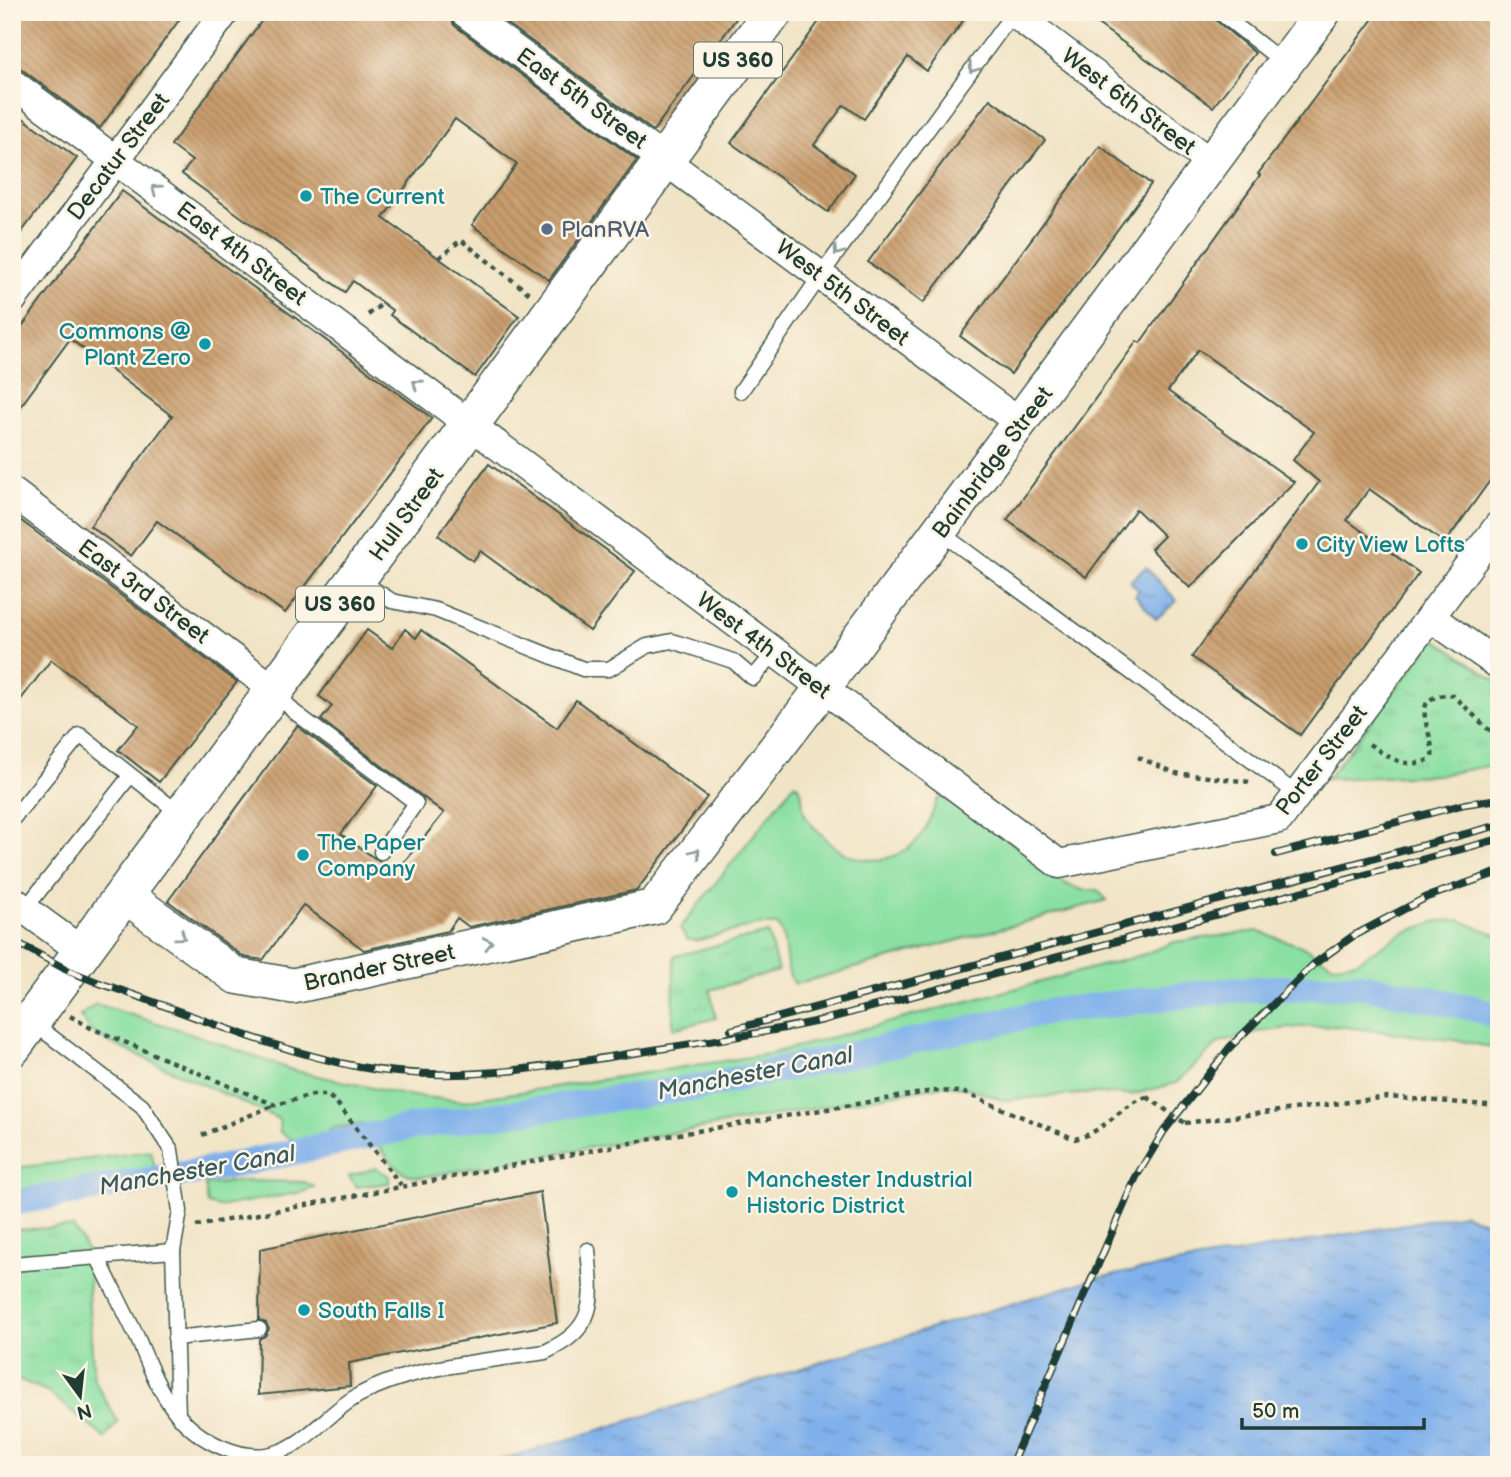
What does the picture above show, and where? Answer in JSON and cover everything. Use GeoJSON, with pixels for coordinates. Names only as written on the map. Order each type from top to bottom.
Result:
{"type":"FeatureCollection","features":[{"type":"Feature","properties":{"kind":"main road","name":"Hull Street"},"geometry":{"type":"LineString","coordinates":[[22,1034],[773,12]]}},
{"type":"Feature","properties":{"kind":"street","name":"Decatur Street"},"geometry":{"type":"LineString","coordinates":[[12,300],[225,12]]}},
{"type":"Feature","properties":{"kind":"street","name":"East 5th Street"},"geometry":{"type":"LineString","coordinates":[[464,12],[666,160]]}},
{"type":"Feature","properties":{"kind":"street","name":"West 6th Street"},"geometry":{"type":"LineString","coordinates":[[1013,12],[1212,164]]}},
{"type":"Feature","properties":{"kind":"street","name":"Bainbridge Street"},"geometry":{"type":"LineString","coordinates":[[654,907],[940,532],[1323,12]]}},
{"type":"Feature","properties":{"kind":"street","name":"East 4th Street"},"geometry":{"type":"LineString","coordinates":[[12,83],[471,425]]}},
{"type":"Feature","properties":{"kind":"street","name":"West 5th Street"},"geometry":{"type":"LineString","coordinates":[[666,160],[1020,423]]}},
{"type":"Feature","properties":{"kind":"street","name":"West 4th Street"},"geometry":{"type":"LineString","coordinates":[[471,425],[1059,864]]}},
{"type":"Feature","properties":{"kind":"street","name":"East 3rd Street"},"geometry":{"type":"LineString","coordinates":[[12,492],[276,691]]}},
{"type":"Feature","properties":{"kind":"street","name":"Porter Street"},"geometry":{"type":"LineString","coordinates":[[1059,864],[1279,819],[1499,525]]}},
{"type":"Feature","properties":{"kind":"street"},"geometry":{"type":"LineString","coordinates":[[1430,617],[1499,665]]}},
{"type":"Feature","properties":{"kind":"street","name":"Brander Street"},"geometry":{"type":"LineString","coordinates":[[126,896],[236,976],[293,986],[654,907]]}},
{"type":"Feature","properties":{"kind":"street"},"geometry":{"type":"LineString","coordinates":[[18,905],[83,952]]}},
{"type":"Feature","properties":{"kind":"lane"},"geometry":{"type":"LineString","coordinates":[[741,391],[821,275],[1013,12]]}},
{"type":"Feature","properties":{"kind":"lane"},"geometry":{"type":"LineString","coordinates":[[1219,12],[1285,63]]}},
{"type":"Feature","properties":{"kind":"lane"},"geometry":{"type":"LineString","coordinates":[[940,532],[1297,794]]}},
{"type":"Feature","properties":{"kind":"lane"},"geometry":{"type":"LineString","coordinates":[[358,579],[392,601],[436,610],[583,669],[609,669],[647,646],[672,641],[733,661],[753,678],[774,653]]}},
{"type":"Feature","properties":{"kind":"lane"},"geometry":{"type":"LineString","coordinates":[[276,691],[293,711],[416,803],[381,852]]}},
{"type":"Feature","properties":{"kind":"lane"},"geometry":{"type":"LineString","coordinates":[[12,820],[80,735],[184,817]]}},
{"type":"Feature","properties":{"kind":"lane"},"geometry":{"type":"LineString","coordinates":[[18,905],[131,776]]}},
{"type":"Feature","properties":{"kind":"lane"},"geometry":{"type":"LineString","coordinates":[[22,1034],[142,1106],[171,1150],[180,1211],[179,1229],[173,1251],[178,1415]]}},
{"type":"Feature","properties":{"kind":"lane"},"geometry":{"type":"LineString","coordinates":[[98,1258],[159,1387],[178,1415],[222,1448],[249,1455],[268,1456],[299,1441],[358,1396],[392,1381],[426,1371],[545,1352],[563,1344],[579,1331],[588,1317],[592,1291],[588,1250]]}},
{"type":"Feature","properties":{"kind":"lane"},"geometry":{"type":"LineString","coordinates":[[12,1264],[173,1251]]}},
{"type":"Feature","properties":{"kind":"lane"},"geometry":{"type":"LineString","coordinates":[[176,1338],[259,1329]]}},
{"type":"Feature","properties":{"kind":"path"},"geometry":{"type":"LineString","coordinates":[[439,258],[461,240],[539,302]]}},
{"type":"Feature","properties":{"kind":"path"},"geometry":{"type":"LineString","coordinates":[[368,315],[383,303]]}},
{"type":"Feature","properties":{"kind":"path"},"geometry":{"type":"LineString","coordinates":[[1369,744],[1392,760],[1406,764],[1423,763],[1432,758],[1433,749],[1423,723],[1424,709],[1430,700],[1440,694],[1452,695],[1488,729],[1499,734]]}},
{"type":"Feature","properties":{"kind":"path"},"geometry":{"type":"LineString","coordinates":[[1138,757],[1175,773],[1249,783],[1253,779]]}},
{"type":"Feature","properties":{"kind":"path"},"geometry":{"type":"LineString","coordinates":[[69,1016],[91,1028],[275,1105]]}},
{"type":"Feature","properties":{"kind":"path"},"geometry":{"type":"LineString","coordinates":[[179,1229],[662,1137],[949,1090],[962,1092],[1075,1139],[1096,1131],[1134,1101],[1147,1097],[1185,1123],[1388,1097],[1499,1106]]}},
{"type":"Feature","properties":{"kind":"path"},"geometry":{"type":"LineString","coordinates":[[202,1135],[275,1105],[313,1095],[327,1095],[336,1102],[401,1186]]}},
{"type":"Feature","properties":{"kind":"green space"},"geometry":{"type":"Polygon","coordinates":[[[1435,639],[1499,683],[1499,764],[1438,775],[1327,779],[1435,639]]]}},
{"type":"Feature","properties":{"kind":"green space"},"geometry":{"type":"Polygon","coordinates":[[[795,783],[801,791],[807,820],[834,846],[858,858],[884,859],[908,849],[921,835],[937,800],[943,797],[967,809],[1066,884],[1082,890],[1097,890],[1107,900],[795,984],[788,970],[783,939],[777,925],[756,925],[696,941],[687,939],[680,928],[795,783]]]}},
{"type":"Feature","properties":{"kind":"green space"},"geometry":{"type":"Polygon","coordinates":[[[1459,920],[1499,936],[1499,1049],[1461,1041],[1337,1026],[1298,1027],[1258,1032],[1219,1043],[1176,1083],[1131,1095],[1095,1093],[1003,1100],[964,1087],[946,1085],[422,1177],[403,1172],[388,1159],[364,1124],[334,1128],[315,1141],[299,1144],[280,1132],[279,1119],[104,1040],[91,1031],[80,1016],[96,1004],[187,1032],[292,1070],[404,1095],[462,1101],[769,1054],[1142,955],[1174,942],[1257,931],[1301,946],[1334,965],[1356,962],[1403,933],[1438,921],[1459,920]]]}},
{"type":"Feature","properties":{"kind":"green space"},"geometry":{"type":"Polygon","coordinates":[[[768,933],[778,971],[710,990],[716,1018],[673,1029],[674,956],[768,933]]]}},
{"type":"Feature","properties":{"kind":"green space"},"geometry":{"type":"Polygon","coordinates":[[[151,1151],[156,1173],[104,1182],[64,1184],[12,1199],[12,1152],[16,1168],[151,1151]]]}},
{"type":"Feature","properties":{"kind":"green space"},"geometry":{"type":"Polygon","coordinates":[[[376,1168],[389,1176],[389,1183],[356,1187],[349,1176],[376,1168]]]}},
{"type":"Feature","properties":{"kind":"green space"},"geometry":{"type":"Polygon","coordinates":[[[243,1181],[304,1182],[314,1187],[303,1192],[218,1207],[208,1204],[205,1185],[243,1181]]]}},
{"type":"Feature","properties":{"kind":"green space"},"geometry":{"type":"Polygon","coordinates":[[[73,1227],[92,1258],[88,1293],[94,1380],[118,1422],[105,1438],[47,1391],[12,1377],[12,1230],[73,1227]]]}},
{"type":"Feature","properties":{"kind":"water"},"geometry":{"type":"Polygon","coordinates":[[[1146,567],[1177,601],[1156,619],[1135,595],[1139,591],[1130,581],[1146,567]]]}},
{"type":"Feature","properties":{"kind":"water"},"geometry":{"type":"Polygon","coordinates":[[[1463,1214],[1499,1227],[1499,1465],[484,1465],[1096,1278],[1463,1214]]]}},
{"type":"Feature","properties":{"kind":"building"},"geometry":{"type":"Polygon","coordinates":[[[12,12],[185,12],[100,128],[12,62],[12,12]]]}},
{"type":"Feature","properties":{"kind":"building","name":"The Current"},"geometry":{"type":"Polygon","coordinates":[[[268,12],[448,12],[454,25],[637,160],[549,280],[472,225],[517,164],[455,119],[383,218],[519,316],[475,377],[390,315],[393,311],[353,281],[345,292],[182,174],[192,161],[171,145],[268,12]]]}},
{"type":"Feature","properties":{"kind":"building"},"geometry":{"type":"Polygon","coordinates":[[[492,12],[741,12],[653,131],[492,12]]]}},
{"type":"Feature","properties":{"kind":"building"},"geometry":{"type":"Polygon","coordinates":[[[826,12],[950,12],[963,21],[927,71],[908,57],[864,119],[844,105],[814,145],[855,174],[828,212],[731,143],[826,12]]]}},
{"type":"Feature","properties":{"kind":"building"},"geometry":{"type":"Polygon","coordinates":[[[1081,12],[1206,12],[1255,53],[1213,107],[1081,12]]]}},
{"type":"Feature","properties":{"kind":"building"},"geometry":{"type":"Polygon","coordinates":[[[1378,12],[1499,12],[1499,468],[1445,543],[1369,489],[1347,520],[1419,573],[1300,735],[1192,657],[1319,482],[1293,460],[1314,432],[1198,350],[1168,391],[1294,482],[1190,588],[1151,549],[1164,536],[1136,509],[1086,577],[1007,520],[1137,341],[1140,343],[1260,175],[1258,174],[1378,12]]]}},
{"type":"Feature","properties":{"kind":"building"},"geometry":{"type":"Polygon","coordinates":[[[990,99],[1045,140],[923,303],[868,262],[990,99]]]}},
{"type":"Feature","properties":{"kind":"building"},"geometry":{"type":"Polygon","coordinates":[[[12,110],[77,158],[12,245],[12,110]]]}},
{"type":"Feature","properties":{"kind":"building"},"geometry":{"type":"Polygon","coordinates":[[[1100,146],[1151,184],[1011,374],[960,336],[1100,146]]]}},
{"type":"Feature","properties":{"kind":"building"},"geometry":{"type":"Polygon","coordinates":[[[122,191],[432,418],[285,613],[157,521],[131,556],[90,526],[172,416],[70,339],[12,418],[12,340],[122,191]]]}},
{"type":"Feature","properties":{"kind":"building"},"geometry":{"type":"Polygon","coordinates":[[[489,464],[635,571],[590,631],[480,551],[473,561],[438,535],[489,464]]]}},
{"type":"Feature","properties":{"kind":"building"},"geometry":{"type":"Polygon","coordinates":[[[12,514],[237,682],[159,782],[118,750],[138,725],[51,660],[12,711],[12,514]]]}},
{"type":"Feature","properties":{"kind":"building"},"geometry":{"type":"Polygon","coordinates":[[[405,629],[416,638],[421,630],[557,728],[576,700],[707,797],[637,890],[469,927],[457,918],[448,931],[364,950],[303,905],[263,960],[244,957],[168,901],[297,726],[377,786],[341,834],[395,873],[444,813],[321,720],[332,706],[319,696],[367,630],[392,648],[405,629]]]}},
{"type":"Feature","properties":{"kind":"building","name":"South Falls I"},"geometry":{"type":"Polygon","coordinates":[[[540,1192],[557,1323],[349,1363],[350,1386],[258,1395],[259,1339],[265,1336],[269,1329],[266,1323],[259,1320],[260,1249],[540,1192]]]}},
{"type":"Feature","properties":{"kind":"waterway","name":"Manchester Canal"},"geometry":{"type":"LineString","coordinates":[[12,1203],[224,1167],[411,1127],[706,1086],[1046,1012],[1231,990],[1359,985],[1473,1008],[1499,1016]]}},
{"type":"Feature","properties":{"kind":"railway"},"geometry":{"type":"LineString","coordinates":[[1276,854],[1465,804],[1499,799]]}},
{"type":"Feature","properties":{"kind":"railway"},"geometry":{"type":"LineString","coordinates":[[731,1030],[1499,825]]}},
{"type":"Feature","properties":{"kind":"railway"},"geometry":{"type":"LineString","coordinates":[[12,940],[69,971],[102,984],[230,1030],[327,1060],[394,1072],[497,1072],[706,1042],[823,1020],[1499,839]]}},
{"type":"Feature","properties":{"kind":"railway"},"geometry":{"type":"LineString","coordinates":[[1011,1465],[1136,1177],[1164,1131],[1231,1046],[1314,964],[1353,936],[1427,897],[1499,872]]}},
{"type":"Feature","properties":{"kind":"place","name":"The Current"},"geometry":{"type":"Point","coordinates":[306,196]}},
{"type":"Feature","properties":{"kind":"place","name":"PlanRVA"},"geometry":{"type":"Point","coordinates":[547,229]}},
{"type":"Feature","properties":{"kind":"place","name":"Commons @ Plant Zero"},"geometry":{"type":"Point","coordinates":[205,344]}},
{"type":"Feature","properties":{"kind":"place","name":"City View Lofts"},"geometry":{"type":"Point","coordinates":[1302,544]}},
{"type":"Feature","properties":{"kind":"place","name":"The Paper Company"},"geometry":{"type":"Point","coordinates":[303,855]}},
{"type":"Feature","properties":{"kind":"place","name":"Manchester Industrial Historic District"},"geometry":{"type":"Point","coordinates":[732,1192]}},
{"type":"Feature","properties":{"kind":"place","name":"South Falls I"},"geometry":{"type":"Point","coordinates":[304,1310]}}]}
